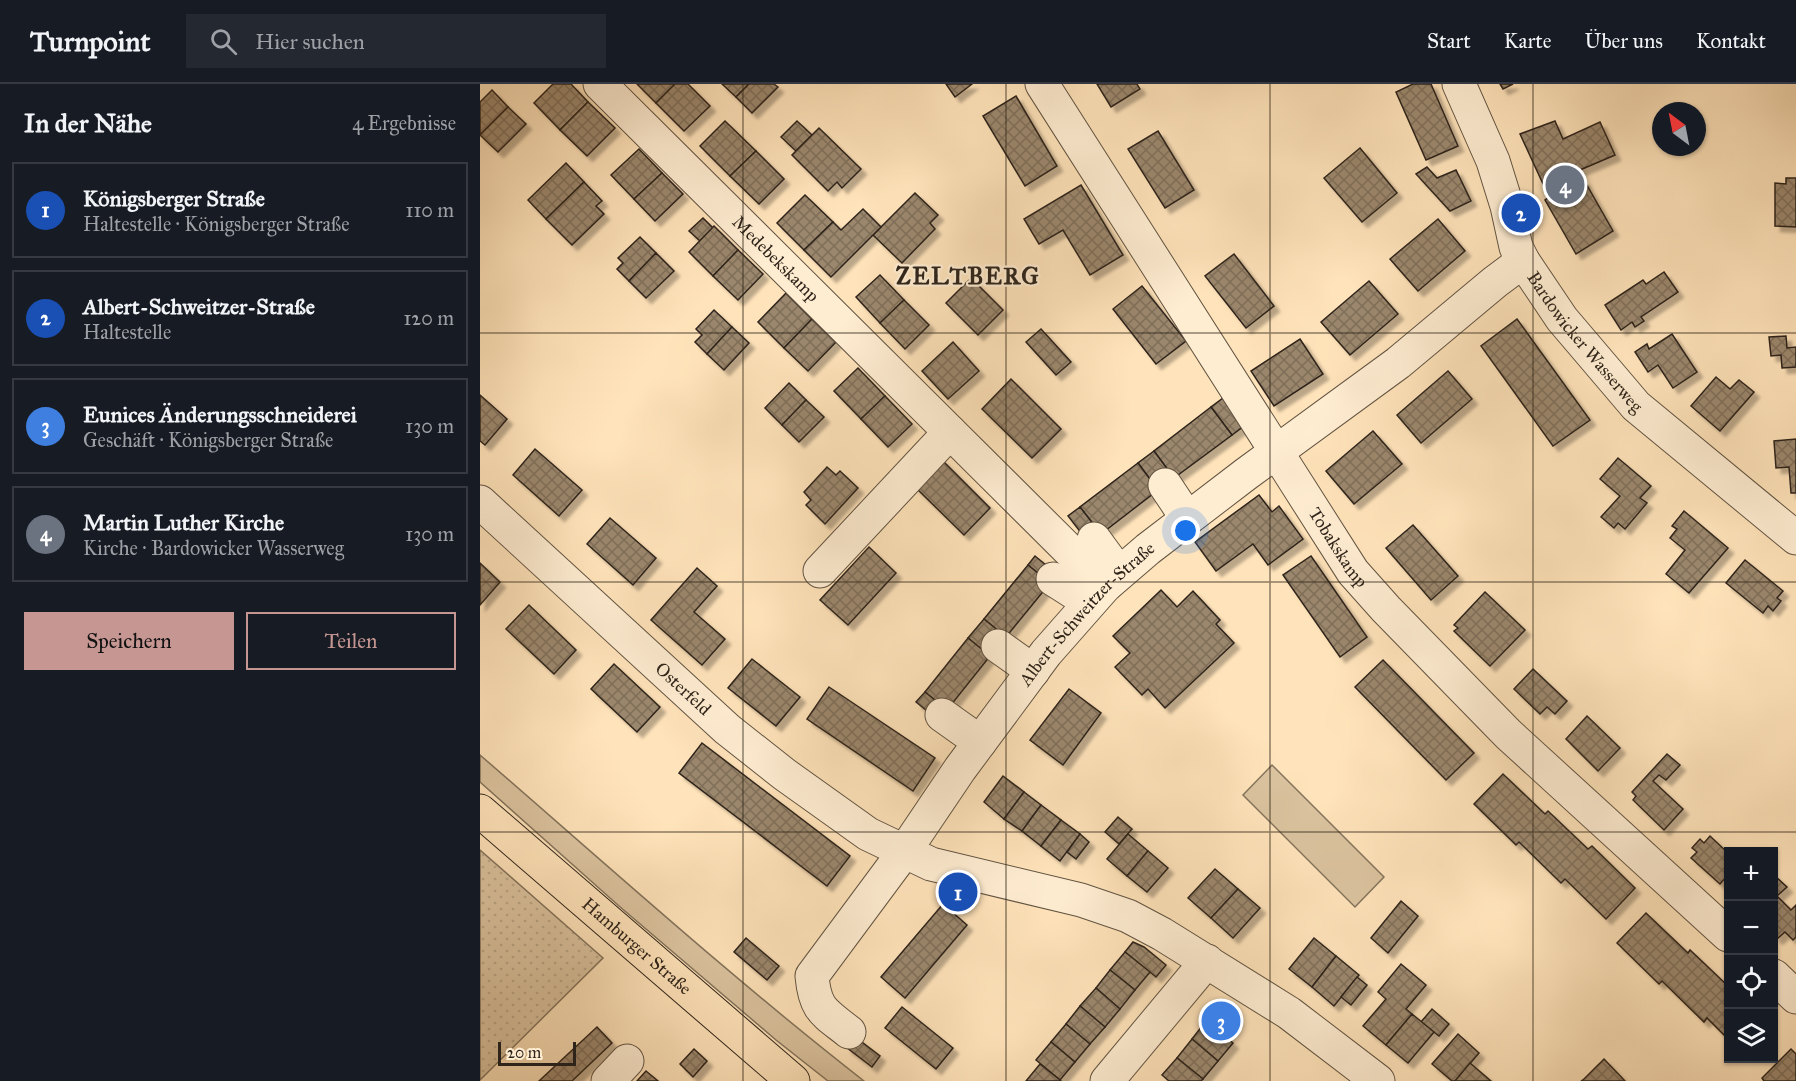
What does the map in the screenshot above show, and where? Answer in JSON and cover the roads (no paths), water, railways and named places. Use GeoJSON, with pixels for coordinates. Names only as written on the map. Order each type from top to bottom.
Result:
{"type":"FeatureCollection","features":[{"type":"Feature","properties":{"kind":"main road","name":"Hamburger Straße"},"geometry":{"type":"LineString","coordinates":[[480,811],[793,1081]]}},
{"type":"Feature","properties":{"kind":"street","name":"Medebekskamp"},"geometry":{"type":"LineString","coordinates":[[600,84],[1104,587]]}},
{"type":"Feature","properties":{"kind":"street","name":"Tobakskamp"},"geometry":{"type":"LineString","coordinates":[[1042,84],[1268,457],[1369,591],[1508,734],[1724,931]]}},
{"type":"Feature","properties":{"kind":"street","name":"Bardowicker Wasserweg"},"geometry":{"type":"LineString","coordinates":[[1459,84],[1493,161],[1508,206],[1516,247],[1563,319],[1593,358],[1636,406],[1796,538]]}},
{"type":"Feature","properties":{"kind":"street","name":"Albert-Schweitzer-Straße"},"geometry":{"type":"LineString","coordinates":[[849,1032],[820,1009],[813,993],[812,976],[1033,671],[1104,587],[1187,518],[1398,363],[1523,261]]}},
{"type":"Feature","properties":{"kind":"street"},"geometry":{"type":"LineString","coordinates":[[1238,430],[1268,457]]}},
{"type":"Feature","properties":{"kind":"street"},"geometry":{"type":"LineString","coordinates":[[820,571],[950,432]]}},
{"type":"Feature","properties":{"kind":"street"},"geometry":{"type":"LineString","coordinates":[[1165,485],[1187,518]]}},
{"type":"Feature","properties":{"kind":"street","name":"Osterfeld"},"geometry":{"type":"LineString","coordinates":[[480,502],[727,729],[784,774],[868,834],[931,864],[1081,900],[1128,916],[1207,961],[1289,1013],[1378,1081]]}},
{"type":"Feature","properties":{"kind":"street"},"geometry":{"type":"LineString","coordinates":[[1053,579],[1104,587],[1094,539]]}},
{"type":"Feature","properties":{"kind":"street"},"geometry":{"type":"LineString","coordinates":[[998,646],[1033,671]]}},
{"type":"Feature","properties":{"kind":"street"},"geometry":{"type":"LineString","coordinates":[[942,715],[980,742]]}},
{"type":"Feature","properties":{"kind":"street"},"geometry":{"type":"LineString","coordinates":[[1107,1081],[1207,961]]}},
{"type":"Feature","properties":{"kind":"street"},"geometry":{"type":"LineString","coordinates":[[1778,981],[1796,997]]}},
{"type":"Feature","properties":{"kind":"place","name":"Martin Luther Kirche"},"geometry":{"type":"Point","coordinates":[1565,185]}},
{"type":"Feature","properties":{"kind":"place","name":"Albert-Schweitzer-Straße"},"geometry":{"type":"Point","coordinates":[1521,213]}},
{"type":"Feature","properties":{"kind":"place","name":"Königsberger Straße"},"geometry":{"type":"Point","coordinates":[958,892]}},
{"type":"Feature","properties":{"kind":"place","name":"Eunices Änderungsschneiderei"},"geometry":{"type":"Point","coordinates":[1221,1021]}},
{"type":"Feature","properties":{"kind":"district","name":"ZELTBERG"},"geometry":{"type":"Point","coordinates":[968,276]}}]}
